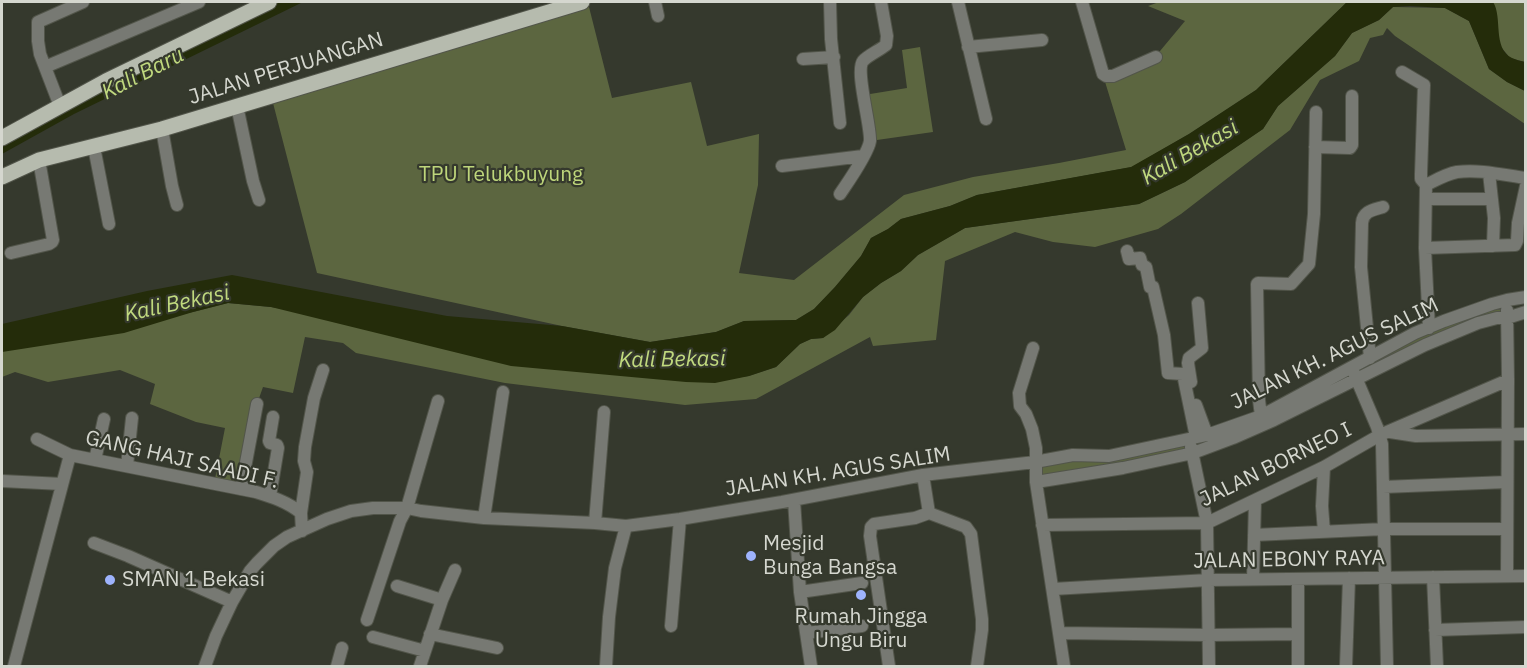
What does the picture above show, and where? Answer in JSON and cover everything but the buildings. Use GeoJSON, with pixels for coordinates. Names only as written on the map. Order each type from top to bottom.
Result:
{"type":"FeatureCollection","features":[{"type":"Feature","properties":{"kind":"main road"},"geometry":{"type":"LineString","coordinates":[[2,138],[106,81],[267,2]]}},
{"type":"Feature","properties":{"kind":"main road","name":"JALAN PERJUANGAN"},"geometry":{"type":"LineString","coordinates":[[2,177],[39,160],[162,129],[582,2]]}},
{"type":"Feature","properties":{"kind":"street"},"geometry":{"type":"LineString","coordinates":[[60,106],[40,54],[38,22],[83,2]]}},
{"type":"Feature","properties":{"kind":"street"},"geometry":{"type":"LineString","coordinates":[[45,67],[199,2]]}},
{"type":"Feature","properties":{"kind":"street"},"geometry":{"type":"LineString","coordinates":[[655,2],[658,16]]}},
{"type":"Feature","properties":{"kind":"street"},"geometry":{"type":"LineString","coordinates":[[830,2],[840,123]]}},
{"type":"Feature","properties":{"kind":"street"},"geometry":{"type":"LineString","coordinates":[[840,194],[870,141],[861,64],[886,45],[887,36],[881,2]]}},
{"type":"Feature","properties":{"kind":"street"},"geometry":{"type":"LineString","coordinates":[[958,2],[986,119]]}},
{"type":"Feature","properties":{"kind":"street"},"geometry":{"type":"LineString","coordinates":[[1082,2],[1103,74],[1113,76],[1155,57]]}},
{"type":"Feature","properties":{"kind":"street"},"geometry":{"type":"LineString","coordinates":[[968,47],[1041,40]]}},
{"type":"Feature","properties":{"kind":"street"},"geometry":{"type":"LineString","coordinates":[[803,59],[834,57]]}},
{"type":"Feature","properties":{"kind":"street"},"geometry":{"type":"LineString","coordinates":[[1402,72],[1424,85],[1421,178],[1426,185],[1425,248],[1429,328]]}},
{"type":"Feature","properties":{"kind":"street"},"geometry":{"type":"LineString","coordinates":[[1315,147],[1350,148],[1352,146],[1352,96]]}},
{"type":"Feature","properties":{"kind":"street"},"geometry":{"type":"LineString","coordinates":[[237,106],[259,200]]}},
{"type":"Feature","properties":{"kind":"street"},"geometry":{"type":"LineString","coordinates":[[1261,416],[1257,284],[1292,283],[1309,264],[1314,214],[1316,112]]}},
{"type":"Feature","properties":{"kind":"street"},"geometry":{"type":"LineString","coordinates":[[162,129],[177,205]]}},
{"type":"Feature","properties":{"kind":"street"},"geometry":{"type":"LineString","coordinates":[[94,147],[109,224]]}},
{"type":"Feature","properties":{"kind":"street"},"geometry":{"type":"LineString","coordinates":[[782,166],[863,156]]}},
{"type":"Feature","properties":{"kind":"street"},"geometry":{"type":"LineString","coordinates":[[11,253],[49,244],[53,240],[39,160]]}},
{"type":"Feature","properties":{"kind":"street"},"geometry":{"type":"LineString","coordinates":[[1426,185],[1456,172],[1489,172],[1526,178]]}},
{"type":"Feature","properties":{"kind":"street"},"geometry":{"type":"LineString","coordinates":[[1489,172],[1493,246]]}},
{"type":"Feature","properties":{"kind":"street"},"geometry":{"type":"LineString","coordinates":[[1425,248],[1515,245],[1526,186]]}},
{"type":"Feature","properties":{"kind":"street"},"geometry":{"type":"LineString","coordinates":[[1426,199],[1492,199]]}},
{"type":"Feature","properties":{"kind":"street"},"geometry":{"type":"LineString","coordinates":[[1370,358],[1361,267],[1362,219],[1367,212],[1383,207]]}},
{"type":"Feature","properties":{"kind":"street"},"geometry":{"type":"LineString","coordinates":[[1127,251],[1129,259],[1140,258],[1142,265],[1146,267],[1164,335],[1168,373],[1183,374],[1197,437]]}},
{"type":"Feature","properties":{"kind":"street","name":"JALAN KH. AGUS SALIM"},"geometry":{"type":"LineString","coordinates":[[205,666],[232,602],[257,563],[287,537],[351,511],[373,508],[407,508],[484,518],[626,526],[794,500],[923,475],[1035,462],[1072,455],[1109,456],[1197,437],[1261,416],[1415,333],[1507,300],[1526,297]]}},
{"type":"Feature","properties":{"kind":"street"},"geometry":{"type":"LineString","coordinates":[[1507,300],[1507,576]]}},
{"type":"Feature","properties":{"kind":"street"},"geometry":{"type":"LineString","coordinates":[[1198,303],[1202,348],[1192,354],[1188,363],[1197,406],[1197,437],[1193,453],[1207,523],[1209,666]]}},
{"type":"Feature","properties":{"kind":"street"},"geometry":{"type":"LineString","coordinates":[[1036,482],[1123,468],[1193,453],[1274,420],[1425,345],[1479,323],[1526,312]]}},
{"type":"Feature","properties":{"kind":"street"},"geometry":{"type":"LineString","coordinates":[[1033,348],[1019,393],[1019,400],[1032,429],[1036,448],[1036,482],[1064,666]]}},
{"type":"Feature","properties":{"kind":"street"},"geometry":{"type":"LineString","coordinates":[[1350,368],[1385,433],[1382,444],[1387,666]]}},
{"type":"Feature","properties":{"kind":"street"},"geometry":{"type":"LineString","coordinates":[[302,531],[301,513],[308,472],[304,460],[305,447],[323,370]]}},
{"type":"Feature","properties":{"kind":"street","name":"JALAN BORNEO I"},"geometry":{"type":"LineString","coordinates":[[1042,525],[1207,523],[1324,467],[1385,433],[1508,380]]}},
{"type":"Feature","properties":{"kind":"street"},"geometry":{"type":"LineString","coordinates":[[484,518],[503,392]]}},
{"type":"Feature","properties":{"kind":"street"},"geometry":{"type":"LineString","coordinates":[[368,620],[400,521],[407,508],[438,401]]}},
{"type":"Feature","properties":{"kind":"street"},"geometry":{"type":"LineString","coordinates":[[241,489],[257,404]]}},
{"type":"Feature","properties":{"kind":"street"},"geometry":{"type":"LineString","coordinates":[[595,523],[604,412]]}},
{"type":"Feature","properties":{"kind":"street"},"geometry":{"type":"LineString","coordinates":[[270,496],[278,448],[269,441],[273,417]]}},
{"type":"Feature","properties":{"kind":"street"},"geometry":{"type":"LineString","coordinates":[[95,460],[104,418]]}},
{"type":"Feature","properties":{"kind":"street"},"geometry":{"type":"LineString","coordinates":[[127,466],[132,418]]}},
{"type":"Feature","properties":{"kind":"street"},"geometry":{"type":"LineString","coordinates":[[1385,433],[1416,436],[1526,434]]}},
{"type":"Feature","properties":{"kind":"street","name":"GANG HAJI SAADI F."},"geometry":{"type":"LineString","coordinates":[[36,439],[70,455],[270,496],[301,513]]}},
{"type":"Feature","properties":{"kind":"street"},"geometry":{"type":"LineString","coordinates":[[14,666],[70,455]]}},
{"type":"Feature","properties":{"kind":"street"},"geometry":{"type":"LineString","coordinates":[[1324,467],[1322,506],[1324,532]]}},
{"type":"Feature","properties":{"kind":"street"},"geometry":{"type":"LineString","coordinates":[[923,475],[929,513]]}},
{"type":"Feature","properties":{"kind":"street"},"geometry":{"type":"LineString","coordinates":[[2,482],[62,484]]}},
{"type":"Feature","properties":{"kind":"street"},"geometry":{"type":"LineString","coordinates":[[1383,487],[1507,482]]}},
{"type":"Feature","properties":{"kind":"street"},"geometry":{"type":"LineString","coordinates":[[794,500],[800,592],[811,666]]}},
{"type":"Feature","properties":{"kind":"street"},"geometry":{"type":"LineString","coordinates":[[1253,579],[1255,501]]}},
{"type":"Feature","properties":{"kind":"street"},"geometry":{"type":"LineString","coordinates":[[889,666],[871,544],[871,527],[874,524],[915,518],[929,513],[966,527],[971,534],[982,619],[977,666]]}},
{"type":"Feature","properties":{"kind":"street"},"geometry":{"type":"LineString","coordinates":[[671,626],[680,519]]}},
{"type":"Feature","properties":{"kind":"street"},"geometry":{"type":"LineString","coordinates":[[606,666],[615,568],[626,526]]}},
{"type":"Feature","properties":{"kind":"street"},"geometry":{"type":"LineString","coordinates":[[1254,535],[1384,529],[1507,529]]}},
{"type":"Feature","properties":{"kind":"street"},"geometry":{"type":"LineString","coordinates":[[94,543],[232,602]]}},
{"type":"Feature","properties":{"kind":"street"},"geometry":{"type":"LineString","coordinates":[[420,666],[442,600],[455,570]]}},
{"type":"Feature","properties":{"kind":"street","name":"JALAN EBONY RAYA"},"geometry":{"type":"LineString","coordinates":[[1053,589],[1208,580],[1526,576]]}},
{"type":"Feature","properties":{"kind":"street"},"geometry":{"type":"LineString","coordinates":[[1432,577],[1437,666]]}},
{"type":"Feature","properties":{"kind":"street"},"geometry":{"type":"LineString","coordinates":[[1346,666],[1348,578]]}},
{"type":"Feature","properties":{"kind":"street"},"geometry":{"type":"LineString","coordinates":[[1298,579],[1298,666]]}},
{"type":"Feature","properties":{"kind":"street"},"geometry":{"type":"LineString","coordinates":[[800,592],[862,583]]}},
{"type":"Feature","properties":{"kind":"street"},"geometry":{"type":"LineString","coordinates":[[397,586],[442,600]]}},
{"type":"Feature","properties":{"kind":"street"},"geometry":{"type":"LineString","coordinates":[[807,633],[862,626]]}},
{"type":"Feature","properties":{"kind":"street"},"geometry":{"type":"LineString","coordinates":[[1435,630],[1526,627]]}},
{"type":"Feature","properties":{"kind":"street"},"geometry":{"type":"LineString","coordinates":[[1060,633],[1298,634]]}},
{"type":"Feature","properties":{"kind":"street"},"geometry":{"type":"LineString","coordinates":[[430,634],[497,648]]}},
{"type":"Feature","properties":{"kind":"street"},"geometry":{"type":"LineString","coordinates":[[373,637],[424,651]]}},
{"type":"Feature","properties":{"kind":"street"},"geometry":{"type":"LineString","coordinates":[[337,666],[342,648]]}},
{"type":"Feature","properties":{"kind":"green space","name":"TPU Telukbuyung"},"geometry":{"type":"Polygon","coordinates":[[[1159,2],[1347,2],[1256,90],[1189,134],[1132,167],[977,195],[950,206],[901,219],[871,238],[861,256],[835,287],[814,309],[796,320],[744,321],[716,332],[650,342],[562,326],[317,273],[273,103],[589,7],[612,98],[691,82],[707,146],[759,134],[758,185],[739,273],[794,280],[904,195],[973,177],[1126,150],[1102,72],[1103,74],[1155,57],[1185,21],[1148,6],[1159,2]]]}},
{"type":"Feature","properties":{"kind":"green space"},"geometry":{"type":"Polygon","coordinates":[[[1488,2],[1525,2],[1525,62],[1510,58],[1501,47],[1488,2]]]}},
{"type":"Feature","properties":{"kind":"green space"},"geometry":{"type":"Polygon","coordinates":[[[1393,7],[1445,8],[1469,21],[1489,69],[1525,91],[1525,124],[1395,36],[1387,28],[1383,35],[1370,38],[1359,61],[1320,80],[1290,130],[1181,214],[1158,229],[1095,247],[1053,242],[1015,232],[945,261],[936,340],[873,346],[870,337],[756,399],[685,405],[505,383],[356,353],[343,343],[305,337],[293,393],[263,387],[257,404],[241,489],[215,479],[225,428],[196,422],[150,404],[155,384],[120,370],[48,382],[15,372],[2,377],[2,351],[228,303],[271,307],[734,378],[749,376],[776,367],[800,344],[811,339],[823,338],[849,315],[863,297],[881,283],[901,271],[918,255],[965,228],[1139,204],[1185,182],[1263,129],[1278,106],[1335,56],[1352,33],[1379,20],[1393,7]]]}},
{"type":"Feature","properties":{"kind":"green space"},"geometry":{"type":"Polygon","coordinates":[[[920,47],[933,132],[870,141],[864,95],[907,88],[902,50],[920,47]]]}},
{"type":"Feature","properties":{"kind":"green space"},"geometry":{"type":"Polygon","coordinates":[[[1507,300],[1507,318],[1497,318],[1233,438],[1044,480],[1035,462],[1109,456],[1207,435],[1350,368],[1507,300]]]}},
{"type":"Feature","properties":{"kind":"water","name":"Kali Baru"},"geometry":{"type":"Polygon","coordinates":[[[279,2],[303,2],[74,114],[2,154],[2,141],[279,2]]]}},
{"type":"Feature","properties":{"kind":"water","name":"Kali Bekasi"},"geometry":{"type":"Polygon","coordinates":[[[1347,2],[1493,2],[1502,47],[1512,58],[1525,62],[1525,91],[1489,69],[1469,21],[1445,8],[1393,7],[1379,20],[1352,33],[1335,56],[1278,106],[1263,129],[1185,182],[1139,204],[965,228],[918,255],[901,271],[863,297],[835,330],[823,338],[811,339],[800,344],[776,367],[749,376],[715,383],[686,382],[511,366],[271,307],[228,303],[124,333],[2,352],[2,324],[147,291],[232,275],[447,316],[562,326],[650,342],[716,332],[744,321],[796,320],[814,309],[835,287],[861,256],[871,238],[901,219],[950,206],[977,195],[1131,167],[1189,134],[1256,90],[1347,2]]]}},
{"type":"Feature","properties":{"kind":"place","name":"Mesjid Bunga Bangsa"},"geometry":{"type":"Point","coordinates":[751,556]}},
{"type":"Feature","properties":{"kind":"place","name":"SMAN 1 Bekasi"},"geometry":{"type":"Point","coordinates":[110,580]}},
{"type":"Feature","properties":{"kind":"place","name":"Rumah Jingga Ungu Biru"},"geometry":{"type":"Point","coordinates":[861,595]}}]}
